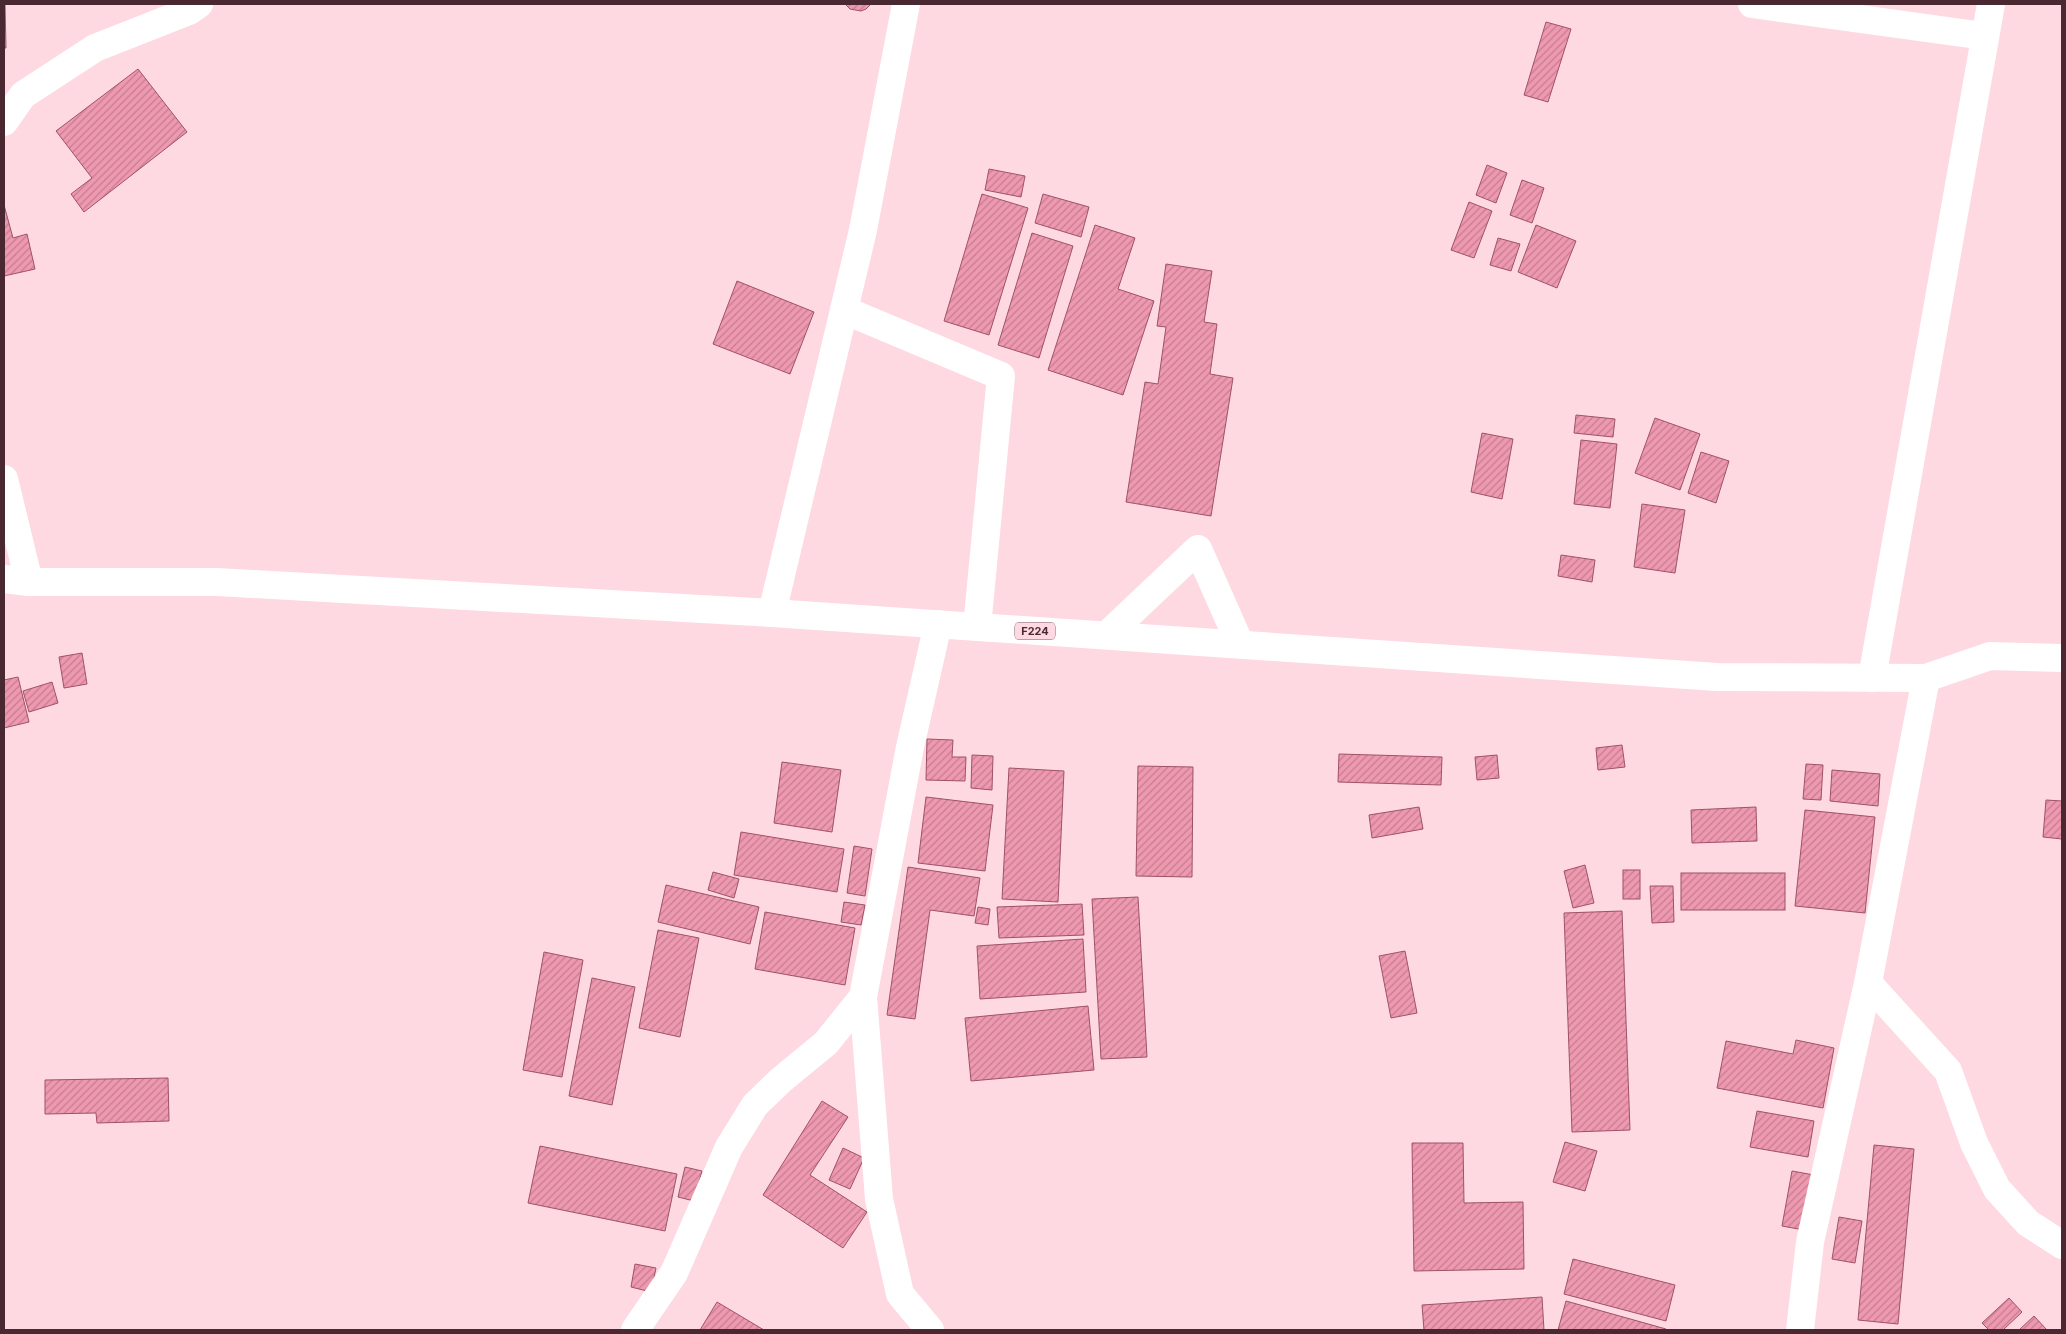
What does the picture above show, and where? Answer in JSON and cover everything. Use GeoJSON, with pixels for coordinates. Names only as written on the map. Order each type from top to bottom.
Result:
{"type":"FeatureCollection","features":[{"type":"Feature","properties":{"kind":"street"},"geometry":{"type":"LineString","coordinates":[[4,122],[23,95],[95,48],[189,11],[199,4]]}},
{"type":"Feature","properties":{"kind":"street"},"geometry":{"type":"LineString","coordinates":[[772,613],[863,230],[906,4]]}},
{"type":"Feature","properties":{"kind":"street"},"geometry":{"type":"LineString","coordinates":[[1752,4],[1984,36]]}},
{"type":"Feature","properties":{"kind":"street"},"geometry":{"type":"LineString","coordinates":[[1872,678],[1991,4]]}},
{"type":"Feature","properties":{"kind":"street"},"geometry":{"type":"LineString","coordinates":[[844,310],[1001,376],[977,627]]}},
{"type":"Feature","properties":{"kind":"street"},"geometry":{"type":"LineString","coordinates":[[4,479],[16,581]]}},
{"type":"Feature","properties":{"kind":"street"},"geometry":{"type":"LineString","coordinates":[[1107,635],[1198,549],[1240,644]]}},
{"type":"Feature","properties":{"kind":"street","name":"F224"},"geometry":{"type":"LineString","coordinates":[[16,581],[216,582],[772,613],[1717,678],[1926,678],[1990,656],[2062,658]]}},
{"type":"Feature","properties":{"kind":"street"},"geometry":{"type":"LineString","coordinates":[[930,1330],[900,1294],[879,1199],[863,997],[910,747],[938,624]]}},
{"type":"Feature","properties":{"kind":"street"},"geometry":{"type":"LineString","coordinates":[[1800,1330],[1810,1242],[1868,983],[1926,678]]}},
{"type":"Feature","properties":{"kind":"street"},"geometry":{"type":"LineString","coordinates":[[1868,983],[1948,1072],[1974,1143],[1997,1190],[2028,1223],[2062,1245]]}},
{"type":"Feature","properties":{"kind":"street"},"geometry":{"type":"LineString","coordinates":[[635,1330],[674,1273],[729,1147],[755,1105],[781,1080],[826,1044],[863,997]]}},
{"type":"Feature","properties":{"kind":"building"},"geometry":{"type":"Polygon","coordinates":[[[5,4],[6,48],[4,48],[5,4]]]}},
{"type":"Feature","properties":{"kind":"building"},"geometry":{"type":"Polygon","coordinates":[[[845,4],[871,4],[861,11],[850,9],[845,4]]]}},
{"type":"Feature","properties":{"kind":"building"},"geometry":{"type":"Polygon","coordinates":[[[1546,22],[1571,29],[1548,102],[1524,95],[1546,22]]]}},
{"type":"Feature","properties":{"kind":"building"},"geometry":{"type":"Polygon","coordinates":[[[138,69],[187,132],[84,212],[71,194],[92,178],[56,131],[138,69]]]}},
{"type":"Feature","properties":{"kind":"building"},"geometry":{"type":"Polygon","coordinates":[[[1487,165],[1507,173],[1496,203],[1476,195],[1487,165]]]}},
{"type":"Feature","properties":{"kind":"building"},"geometry":{"type":"Polygon","coordinates":[[[989,169],[1025,176],[1021,197],[985,190],[989,169]]]}},
{"type":"Feature","properties":{"kind":"building"},"geometry":{"type":"Polygon","coordinates":[[[1522,180],[1544,188],[1532,223],[1510,215],[1522,180]]]}},
{"type":"Feature","properties":{"kind":"building"},"geometry":{"type":"Polygon","coordinates":[[[982,194],[1028,208],[989,335],[944,321],[982,194]]]}},
{"type":"Feature","properties":{"kind":"building"},"geometry":{"type":"Polygon","coordinates":[[[1043,194],[1089,207],[1081,237],[1035,223],[1043,194]]]}},
{"type":"Feature","properties":{"kind":"building"},"geometry":{"type":"Polygon","coordinates":[[[1469,202],[1492,211],[1474,258],[1451,250],[1469,202]]]}},
{"type":"Feature","properties":{"kind":"building"},"geometry":{"type":"Polygon","coordinates":[[[4,205],[13,238],[27,234],[35,269],[4,276],[4,205]]]}},
{"type":"Feature","properties":{"kind":"building"},"geometry":{"type":"Polygon","coordinates":[[[1095,225],[1135,238],[1118,289],[1154,301],[1123,395],[1048,370],[1095,225]]]}},
{"type":"Feature","properties":{"kind":"building"},"geometry":{"type":"Polygon","coordinates":[[[1536,225],[1576,241],[1557,288],[1518,272],[1536,225]]]}},
{"type":"Feature","properties":{"kind":"building"},"geometry":{"type":"Polygon","coordinates":[[[1032,233],[1073,246],[1039,358],[998,345],[1032,233]]]}},
{"type":"Feature","properties":{"kind":"building"},"geometry":{"type":"Polygon","coordinates":[[[1498,238],[1520,244],[1511,271],[1490,265],[1498,238]]]}},
{"type":"Feature","properties":{"kind":"building"},"geometry":{"type":"Polygon","coordinates":[[[1166,264],[1212,271],[1204,322],[1217,324],[1210,374],[1233,378],[1211,516],[1126,502],[1145,382],[1158,384],[1166,327],[1157,326],[1166,264]]]}},
{"type":"Feature","properties":{"kind":"building"},"geometry":{"type":"Polygon","coordinates":[[[737,281],[814,312],[790,374],[713,344],[737,281]]]}},
{"type":"Feature","properties":{"kind":"building"},"geometry":{"type":"Polygon","coordinates":[[[1576,415],[1615,419],[1613,437],[1574,433],[1576,415]]]}},
{"type":"Feature","properties":{"kind":"building"},"geometry":{"type":"Polygon","coordinates":[[[1655,418],[1700,434],[1680,490],[1635,473],[1655,418]]]}},
{"type":"Feature","properties":{"kind":"building"},"geometry":{"type":"Polygon","coordinates":[[[1482,433],[1513,439],[1502,499],[1471,492],[1482,433]]]}},
{"type":"Feature","properties":{"kind":"building"},"geometry":{"type":"Polygon","coordinates":[[[1581,440],[1617,444],[1610,508],[1574,504],[1581,440]]]}},
{"type":"Feature","properties":{"kind":"building"},"geometry":{"type":"Polygon","coordinates":[[[1701,452],[1729,461],[1716,503],[1688,493],[1701,452]]]}},
{"type":"Feature","properties":{"kind":"building"},"geometry":{"type":"Polygon","coordinates":[[[1642,504],[1685,510],[1675,573],[1634,567],[1642,504]]]}},
{"type":"Feature","properties":{"kind":"building"},"geometry":{"type":"Polygon","coordinates":[[[1561,555],[1595,560],[1592,582],[1558,576],[1561,555]]]}},
{"type":"Feature","properties":{"kind":"building"},"geometry":{"type":"Polygon","coordinates":[[[82,653],[87,684],[64,688],[59,657],[82,653]]]}},
{"type":"Feature","properties":{"kind":"building"},"geometry":{"type":"Polygon","coordinates":[[[18,677],[29,722],[4,728],[4,680],[18,677]]]}},
{"type":"Feature","properties":{"kind":"building"},"geometry":{"type":"Polygon","coordinates":[[[52,682],[58,703],[29,712],[23,691],[52,682]]]}},
{"type":"Feature","properties":{"kind":"building"},"geometry":{"type":"Polygon","coordinates":[[[927,739],[953,740],[952,757],[966,757],[965,781],[926,780],[927,739]]]}},
{"type":"Feature","properties":{"kind":"building"},"geometry":{"type":"Polygon","coordinates":[[[1622,745],[1625,767],[1598,770],[1596,748],[1622,745]]]}},
{"type":"Feature","properties":{"kind":"building"},"geometry":{"type":"Polygon","coordinates":[[[1339,754],[1442,757],[1441,785],[1338,782],[1339,754]]]}},
{"type":"Feature","properties":{"kind":"building"},"geometry":{"type":"Polygon","coordinates":[[[972,755],[993,756],[992,790],[971,788],[972,755]]]}},
{"type":"Feature","properties":{"kind":"building"},"geometry":{"type":"Polygon","coordinates":[[[1497,755],[1499,778],[1477,780],[1475,757],[1497,755]]]}},
{"type":"Feature","properties":{"kind":"building"},"geometry":{"type":"Polygon","coordinates":[[[782,762],[841,770],[832,832],[774,823],[782,762]]]}},
{"type":"Feature","properties":{"kind":"building"},"geometry":{"type":"Polygon","coordinates":[[[1806,764],[1823,765],[1821,800],[1803,799],[1806,764]]]}},
{"type":"Feature","properties":{"kind":"building"},"geometry":{"type":"Polygon","coordinates":[[[1138,766],[1193,767],[1192,877],[1136,876],[1138,766]]]}},
{"type":"Feature","properties":{"kind":"building"},"geometry":{"type":"Polygon","coordinates":[[[1009,768],[1064,771],[1058,902],[1002,899],[1009,768]]]}},
{"type":"Feature","properties":{"kind":"building"},"geometry":{"type":"Polygon","coordinates":[[[1832,770],[1880,774],[1878,806],[1830,801],[1832,770]]]}},
{"type":"Feature","properties":{"kind":"building"},"geometry":{"type":"Polygon","coordinates":[[[926,797],[993,805],[985,871],[918,863],[926,797]]]}},
{"type":"Feature","properties":{"kind":"building"},"geometry":{"type":"Polygon","coordinates":[[[2046,800],[2062,801],[2062,839],[2043,837],[2046,800]]]}},
{"type":"Feature","properties":{"kind":"building"},"geometry":{"type":"Polygon","coordinates":[[[1419,807],[1423,829],[1372,838],[1369,815],[1419,807]]]}},
{"type":"Feature","properties":{"kind":"building"},"geometry":{"type":"Polygon","coordinates":[[[1756,807],[1757,841],[1692,843],[1691,810],[1756,807]]]}},
{"type":"Feature","properties":{"kind":"building"},"geometry":{"type":"Polygon","coordinates":[[[1805,810],[1875,817],[1865,913],[1795,906],[1805,810]]]}},
{"type":"Feature","properties":{"kind":"building"},"geometry":{"type":"Polygon","coordinates":[[[741,832],[844,849],[837,892],[734,875],[741,832]]]}},
{"type":"Feature","properties":{"kind":"building"},"geometry":{"type":"Polygon","coordinates":[[[854,846],[872,849],[865,896],[847,893],[854,846]]]}},
{"type":"Feature","properties":{"kind":"building"},"geometry":{"type":"Polygon","coordinates":[[[1585,865],[1594,903],[1573,908],[1564,871],[1585,865]]]}},
{"type":"Feature","properties":{"kind":"building"},"geometry":{"type":"Polygon","coordinates":[[[908,867],[980,878],[974,916],[930,910],[915,1019],[887,1015],[908,867]]]}},
{"type":"Feature","properties":{"kind":"building"},"geometry":{"type":"Polygon","coordinates":[[[1623,870],[1640,870],[1640,899],[1623,899],[1623,870]]]}},
{"type":"Feature","properties":{"kind":"building"},"geometry":{"type":"Polygon","coordinates":[[[713,872],[739,879],[734,898],[708,890],[713,872]]]}},
{"type":"Feature","properties":{"kind":"building"},"geometry":{"type":"Polygon","coordinates":[[[1681,873],[1785,873],[1785,910],[1681,910],[1681,873]]]}},
{"type":"Feature","properties":{"kind":"building"},"geometry":{"type":"Polygon","coordinates":[[[666,885],[759,907],[750,944],[658,922],[666,885]]]}},
{"type":"Feature","properties":{"kind":"building"},"geometry":{"type":"Polygon","coordinates":[[[1650,886],[1673,886],[1674,922],[1652,923],[1650,886]]]}},
{"type":"Feature","properties":{"kind":"building"},"geometry":{"type":"Polygon","coordinates":[[[1138,897],[1147,1057],[1101,1059],[1092,899],[1138,897]]]}},
{"type":"Feature","properties":{"kind":"building"},"geometry":{"type":"Polygon","coordinates":[[[844,902],[865,905],[861,925],[841,922],[844,902]]]}},
{"type":"Feature","properties":{"kind":"building"},"geometry":{"type":"Polygon","coordinates":[[[1082,904],[1084,935],[999,938],[997,907],[1082,904]]]}},
{"type":"Feature","properties":{"kind":"building"},"geometry":{"type":"Polygon","coordinates":[[[978,907],[990,909],[988,925],[975,923],[978,907]]]}},
{"type":"Feature","properties":{"kind":"building"},"geometry":{"type":"Polygon","coordinates":[[[1622,911],[1630,1130],[1572,1132],[1564,913],[1622,911]]]}},
{"type":"Feature","properties":{"kind":"building"},"geometry":{"type":"Polygon","coordinates":[[[765,912],[855,928],[845,985],[755,969],[765,912]]]}},
{"type":"Feature","properties":{"kind":"building"},"geometry":{"type":"Polygon","coordinates":[[[658,930],[699,938],[680,1037],[639,1028],[658,930]]]}},
{"type":"Feature","properties":{"kind":"building"},"geometry":{"type":"Polygon","coordinates":[[[1083,939],[1086,992],[980,999],[977,946],[1083,939]]]}},
{"type":"Feature","properties":{"kind":"building"},"geometry":{"type":"Polygon","coordinates":[[[1405,951],[1417,1013],[1391,1018],[1379,956],[1405,951]]]}},
{"type":"Feature","properties":{"kind":"building"},"geometry":{"type":"Polygon","coordinates":[[[544,952],[583,960],[562,1077],[523,1070],[544,952]]]}},
{"type":"Feature","properties":{"kind":"building"},"geometry":{"type":"Polygon","coordinates":[[[592,978],[635,987],[612,1105],[569,1096],[592,978]]]}},
{"type":"Feature","properties":{"kind":"building"},"geometry":{"type":"Polygon","coordinates":[[[1088,1006],[1094,1070],[971,1081],[965,1018],[1088,1006]]]}},
{"type":"Feature","properties":{"kind":"building"},"geometry":{"type":"Polygon","coordinates":[[[1796,1040],[1834,1048],[1823,1108],[1717,1088],[1726,1041],[1793,1054],[1796,1040]]]}},
{"type":"Feature","properties":{"kind":"building"},"geometry":{"type":"Polygon","coordinates":[[[168,1078],[169,1121],[97,1123],[96,1113],[45,1114],[45,1080],[168,1078]]]}},
{"type":"Feature","properties":{"kind":"building"},"geometry":{"type":"Polygon","coordinates":[[[822,1101],[848,1117],[810,1175],[867,1212],[843,1248],[763,1195],[822,1101]]]}},
{"type":"Feature","properties":{"kind":"building"},"geometry":{"type":"Polygon","coordinates":[[[1757,1111],[1814,1121],[1808,1157],[1750,1147],[1757,1111]]]}},
{"type":"Feature","properties":{"kind":"building"},"geometry":{"type":"Polygon","coordinates":[[[1565,1142],[1597,1151],[1585,1191],[1553,1182],[1565,1142]]]}},
{"type":"Feature","properties":{"kind":"building"},"geometry":{"type":"Polygon","coordinates":[[[1412,1143],[1463,1143],[1464,1203],[1523,1202],[1524,1269],[1414,1271],[1412,1143]]]}},
{"type":"Feature","properties":{"kind":"building"},"geometry":{"type":"Polygon","coordinates":[[[1874,1145],[1914,1149],[1898,1324],[1858,1320],[1874,1145]]]}},
{"type":"Feature","properties":{"kind":"building"},"geometry":{"type":"Polygon","coordinates":[[[540,1146],[677,1174],[665,1231],[528,1203],[540,1146]]]}},
{"type":"Feature","properties":{"kind":"building"},"geometry":{"type":"Polygon","coordinates":[[[843,1148],[864,1158],[850,1189],[829,1180],[843,1148]]]}},
{"type":"Feature","properties":{"kind":"building"},"geometry":{"type":"Polygon","coordinates":[[[685,1167],[702,1171],[694,1201],[678,1197],[685,1167]]]}},
{"type":"Feature","properties":{"kind":"building"},"geometry":{"type":"Polygon","coordinates":[[[1792,1171],[1814,1175],[1804,1230],[1782,1226],[1792,1171]]]}},
{"type":"Feature","properties":{"kind":"building"},"geometry":{"type":"Polygon","coordinates":[[[1839,1217],[1862,1221],[1855,1263],[1832,1259],[1839,1217]]]}},
{"type":"Feature","properties":{"kind":"building"},"geometry":{"type":"Polygon","coordinates":[[[1573,1259],[1675,1285],[1666,1321],[1564,1294],[1573,1259]]]}},
{"type":"Feature","properties":{"kind":"building"},"geometry":{"type":"Polygon","coordinates":[[[635,1264],[656,1268],[651,1292],[631,1287],[635,1264]]]}},
{"type":"Feature","properties":{"kind":"building"},"geometry":{"type":"Polygon","coordinates":[[[1542,1297],[1544,1330],[1424,1330],[1422,1305],[1542,1297]]]}},
{"type":"Feature","properties":{"kind":"building"},"geometry":{"type":"Polygon","coordinates":[[[2009,1298],[2022,1312],[2003,1330],[1989,1330],[1982,1323],[2009,1298]]]}},
{"type":"Feature","properties":{"kind":"building"},"geometry":{"type":"Polygon","coordinates":[[[1566,1301],[1666,1329],[1666,1330],[1558,1330],[1566,1301]]]}},
{"type":"Feature","properties":{"kind":"building"},"geometry":{"type":"Polygon","coordinates":[[[717,1302],[764,1330],[700,1330],[717,1302]]]}},
{"type":"Feature","properties":{"kind":"building"},"geometry":{"type":"Polygon","coordinates":[[[2034,1316],[2047,1330],[2019,1330],[2034,1316]]]}}]}
